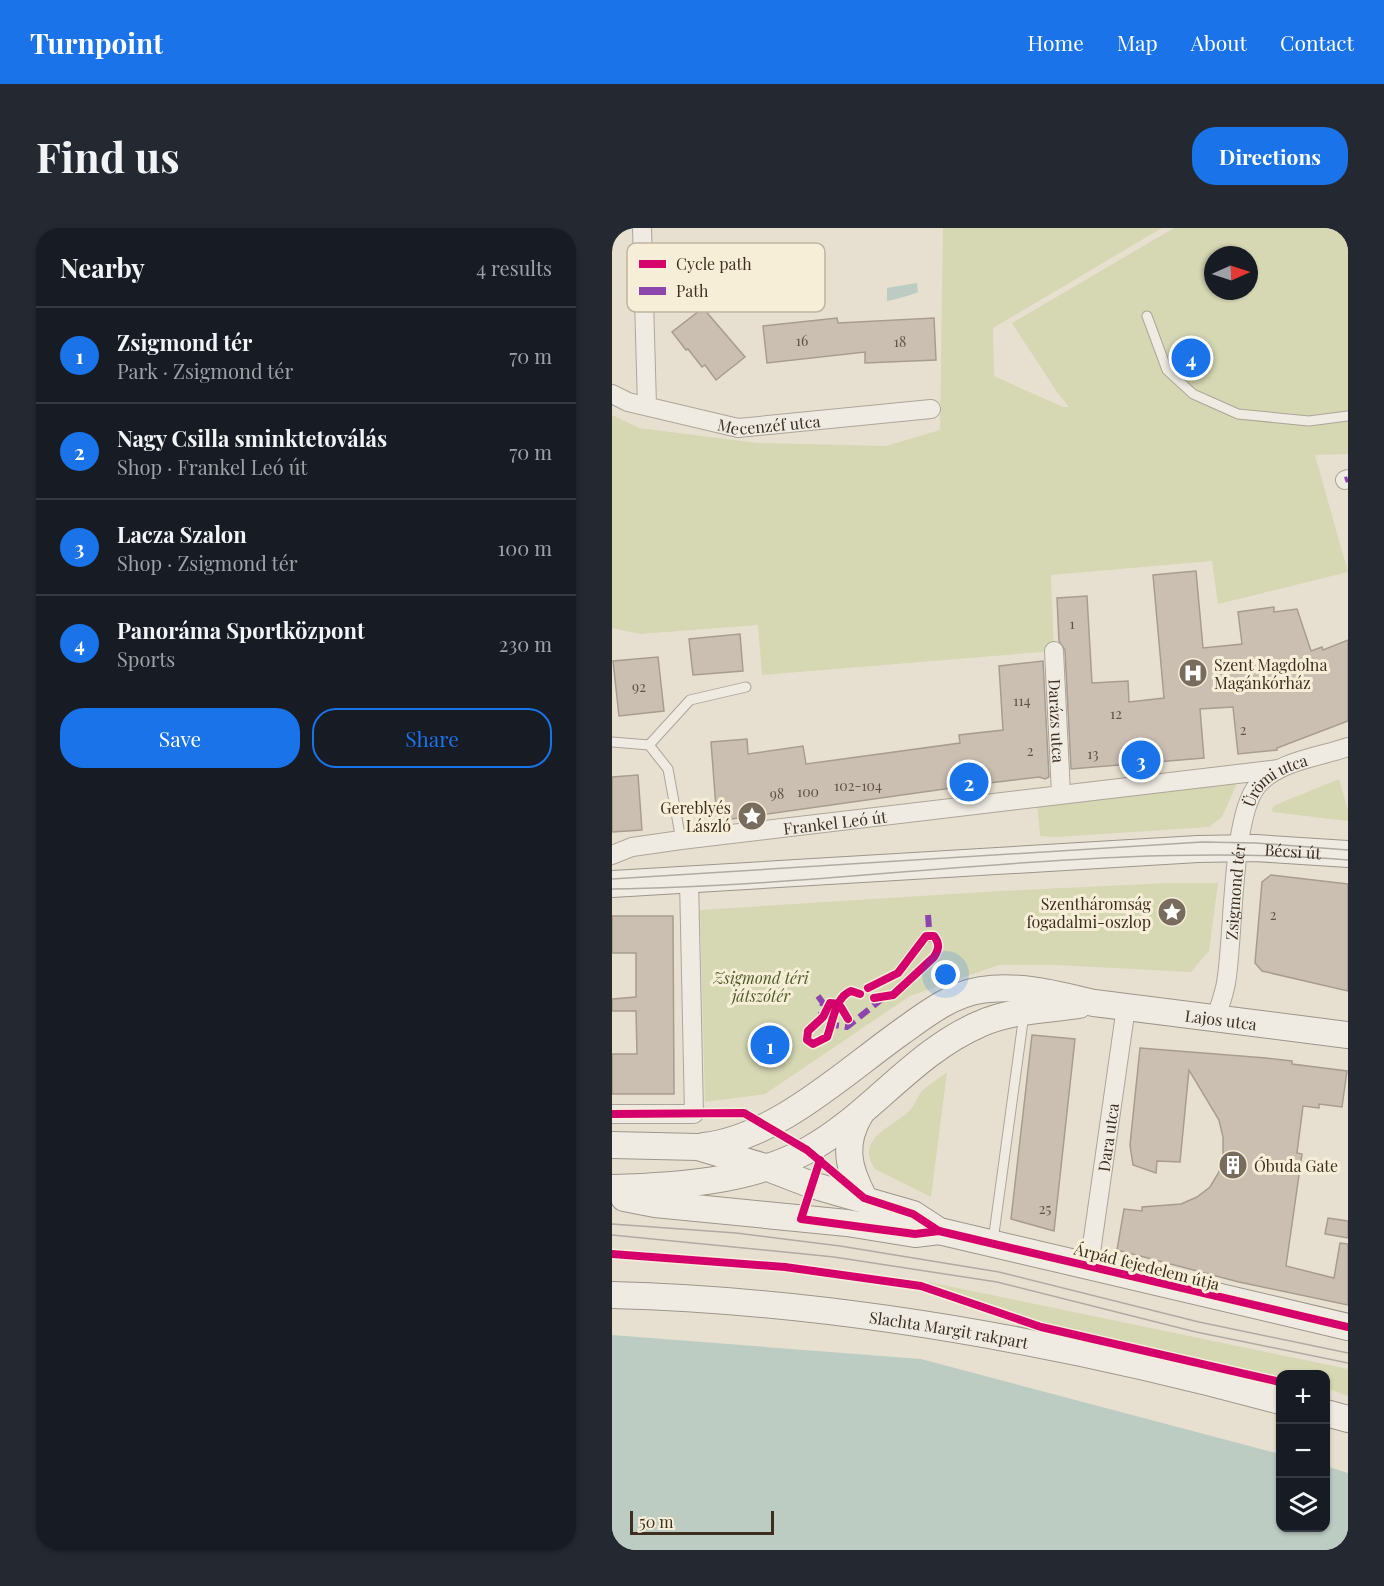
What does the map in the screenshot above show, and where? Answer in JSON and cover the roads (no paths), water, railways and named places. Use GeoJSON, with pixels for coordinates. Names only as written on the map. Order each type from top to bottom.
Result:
{"type":"FeatureCollection","features":[{"type":"Feature","properties":{"kind":"main road","name":"Bécsi út"},"geometry":{"type":"LineString","coordinates":[[1239,848],[1348,854]]}},
{"type":"Feature","properties":{"kind":"main road","name":"Zsigmond tér"},"geometry":{"type":"LineString","coordinates":[[612,884],[1239,848]]}},
{"type":"Feature","properties":{"kind":"main road"},"geometry":{"type":"LineString","coordinates":[[698,1147],[731,1141],[766,1126],[818,1093],[933,1009],[957,997],[980,990],[1011,988],[1053,993],[1094,1003]]}},
{"type":"Feature","properties":{"kind":"main road","name":"Lajos utca"},"geometry":{"type":"LineString","coordinates":[[1094,1003],[1348,1035]]}},
{"type":"Feature","properties":{"kind":"main road"},"geometry":{"type":"LineString","coordinates":[[612,1188],[727,1178],[765,1167],[807,1150],[861,1113],[905,1073],[980,1024],[1024,1011],[1094,1003]]}},
{"type":"Feature","properties":{"kind":"main road"},"geometry":{"type":"LineString","coordinates":[[861,1113],[852,1127],[848,1159],[854,1180],[864,1198]]}},
{"type":"Feature","properties":{"kind":"main road","name":"Árpád fejedelem útja"},"geometry":{"type":"LineString","coordinates":[[612,1145],[698,1147],[765,1167],[812,1185],[864,1198],[913,1214],[939,1231],[1348,1327]]}},
{"type":"Feature","properties":{"kind":"main road","name":"Árpád fejedelem útja"},"geometry":{"type":"LineString","coordinates":[[612,1195],[655,1204],[848,1223],[915,1234],[939,1231]]}},
{"type":"Feature","properties":{"kind":"main road","name":"Slachta Margit rakpart"},"geometry":{"type":"LineString","coordinates":[[612,1295],[794,1305],[894,1318],[1134,1365],[1276,1400]]}},
{"type":"Feature","properties":{"kind":"main road"},"geometry":{"type":"LineString","coordinates":[[1330,1414],[1348,1419]]}},
{"type":"Feature","properties":{"kind":"street"},"geometry":{"type":"LineString","coordinates":[[642,228],[642,243]]}},
{"type":"Feature","properties":{"kind":"street"},"geometry":{"type":"LineString","coordinates":[[644,312],[647,406]]}},
{"type":"Feature","properties":{"kind":"street","name":"Mecenzéf utca"},"geometry":{"type":"LineString","coordinates":[[612,394],[628,402],[738,428],[931,409]]}},
{"type":"Feature","properties":{"kind":"street","name":"Darázs utca"},"geometry":{"type":"LineString","coordinates":[[1054,651],[1061,793]]}},
{"type":"Feature","properties":{"kind":"street","name":"Ürömi utca"},"geometry":{"type":"LineString","coordinates":[[1239,848],[1247,802],[1257,785],[1279,769],[1348,747]]}},
{"type":"Feature","properties":{"kind":"street"},"geometry":{"type":"LineString","coordinates":[[1061,793],[1279,769]]}},
{"type":"Feature","properties":{"kind":"street","name":"Frankel Leó út"},"geometry":{"type":"LineString","coordinates":[[612,855],[632,847],[681,840],[1061,793]]}},
{"type":"Feature","properties":{"kind":"street","name":"Zsigmond tér"},"geometry":{"type":"LineString","coordinates":[[1216,1018],[1226,984],[1239,848]]}},
{"type":"Feature","properties":{"kind":"street"},"geometry":{"type":"LineString","coordinates":[[612,1114],[694,1114],[689,880]]}},
{"type":"Feature","properties":{"kind":"street","name":"Dara utca"},"geometry":{"type":"LineString","coordinates":[[1089,1266],[1126,1007]]}},
{"type":"Feature","properties":{"kind":"lane"},"geometry":{"type":"LineString","coordinates":[[1147,316],[1167,370],[1193,394],[1238,414],[1310,422],[1348,417]]}},
{"type":"Feature","properties":{"kind":"lane"},"geometry":{"type":"LineString","coordinates":[[649,745],[690,700],[746,687]]}},
{"type":"Feature","properties":{"kind":"lane"},"geometry":{"type":"LineString","coordinates":[[612,742],[649,745],[668,769],[681,840]]}},
{"type":"Feature","properties":{"kind":"lane"},"geometry":{"type":"LineString","coordinates":[[993,1244],[1024,1011]]}},
{"type":"Feature","properties":{"kind":"tram line"},"geometry":{"type":"LineString","coordinates":[[612,879],[1202,842],[1256,843],[1348,850]]}},
{"type":"Feature","properties":{"kind":"tram line"},"geometry":{"type":"LineString","coordinates":[[612,889],[704,886],[980,866],[1164,856],[1256,855],[1348,860]]}},
{"type":"Feature","properties":{"kind":"tram line"},"geometry":{"type":"LineString","coordinates":[[612,1224],[736,1233],[840,1246],[999,1272],[1199,1322],[1348,1353]]}},
{"type":"Feature","properties":{"kind":"tram line"},"geometry":{"type":"LineString","coordinates":[[612,1235],[834,1257],[997,1282],[1196,1332],[1348,1363]]}},
{"type":"Feature","properties":{"kind":"place","name":"Panoráma Sportközpont"},"geometry":{"type":"Point","coordinates":[1191,358]}},
{"type":"Feature","properties":{"kind":"place","name":"Szent Magdolna Magánkórház"},"geometry":{"type":"Point","coordinates":[1193,673]}},
{"type":"Feature","properties":{"kind":"place","name":"Lacza Szalon"},"geometry":{"type":"Point","coordinates":[1141,760]}},
{"type":"Feature","properties":{"kind":"place","name":"Nagy Csilla sminktetoválás"},"geometry":{"type":"Point","coordinates":[969,782]}},
{"type":"Feature","properties":{"kind":"place","name":"Gereblyés László"},"geometry":{"type":"Point","coordinates":[752,816]}},
{"type":"Feature","properties":{"kind":"place","name":"Szentháromság fogadalmi-oszlop"},"geometry":{"type":"Point","coordinates":[1172,912]}},
{"type":"Feature","properties":{"kind":"place","name":"Zsigmond tér"},"geometry":{"type":"Point","coordinates":[770,1045]}},
{"type":"Feature","properties":{"kind":"place","name":"Óbuda Gate"},"geometry":{"type":"Point","coordinates":[1233,1165]}},
{"type":"Feature","properties":{"kind":"park label","name":"Zsigmond téri játszótér"},"geometry":{"type":"Point","coordinates":[761,986]}}]}
